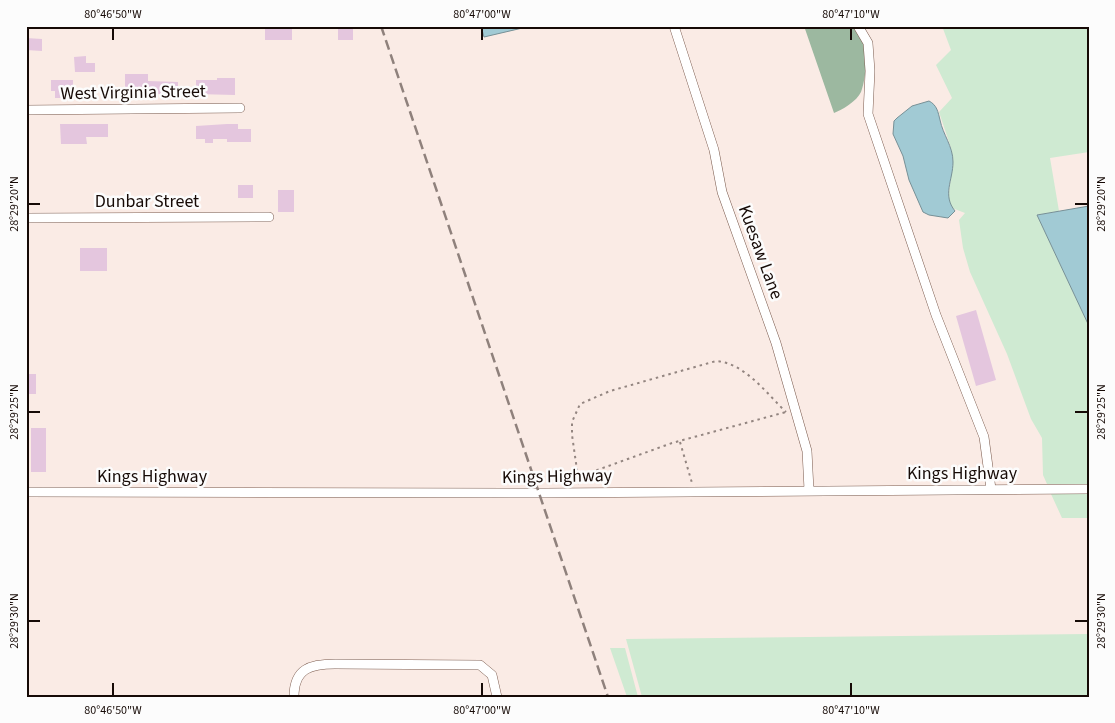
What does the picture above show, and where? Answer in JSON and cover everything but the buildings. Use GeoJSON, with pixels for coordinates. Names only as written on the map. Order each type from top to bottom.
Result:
{"type":"FeatureCollection","features":[{"type":"Feature","properties":{"kind":"street","name":"Kuesaw Lane"},"geometry":{"type":"LineString","coordinates":[[674,26],[714,150],[722,192],[776,344],[807,451],[809,490]]}},
{"type":"Feature","properties":{"kind":"street"},"geometry":{"type":"LineString","coordinates":[[858,26],[868,43],[870,72],[868,114],[936,315],[984,437],[991,489]]}},
{"type":"Feature","properties":{"kind":"street","name":"West Virginia Street"},"geometry":{"type":"LineString","coordinates":[[26,110],[240,108]]}},
{"type":"Feature","properties":{"kind":"street","name":"Dunbar Street"},"geometry":{"type":"LineString","coordinates":[[26,218],[269,217]]}},
{"type":"Feature","properties":{"kind":"street","name":"Kings Highway"},"geometry":{"type":"LineString","coordinates":[[26,492],[1089,489]]}},
{"type":"Feature","properties":{"kind":"street"},"geometry":{"type":"LineString","coordinates":[[294,697],[295,684],[305,669],[314,665],[335,664],[480,665],[492,674],[498,697]]}},
{"type":"Feature","properties":{"kind":"path"},"geometry":{"type":"LineString","coordinates":[[578,477],[680,441],[786,412],[744,372],[723,361],[716,361],[590,398],[580,404],[575,411],[572,435],[578,477],[581,491]]}},
{"type":"Feature","properties":{"kind":"path"},"geometry":{"type":"LineString","coordinates":[[680,441],[694,490]]}},
{"type":"Feature","properties":{"kind":"green space"},"geometry":{"type":"Polygon","coordinates":[[[804,26],[866,26],[866,68],[861,92],[853,102],[834,113],[804,26]]]}},
{"type":"Feature","properties":{"kind":"green space"},"geometry":{"type":"Polygon","coordinates":[[[942,26],[1089,26],[1089,152],[1050,158],[1059,211],[1037,215],[1089,326],[1089,484],[1047,484],[1043,475],[1042,438],[1031,419],[1007,354],[970,272],[963,248],[959,220],[965,213],[952,208],[948,200],[953,161],[951,148],[939,112],[952,98],[936,65],[951,50],[942,26]]]}},
{"type":"Feature","properties":{"kind":"green space"},"geometry":{"type":"Polygon","coordinates":[[[1051,494],[1089,494],[1089,518],[1062,518],[1051,494]]]}},
{"type":"Feature","properties":{"kind":"green space"},"geometry":{"type":"Polygon","coordinates":[[[1089,634],[1089,697],[642,697],[626,639],[1089,634]]]}},
{"type":"Feature","properties":{"kind":"green space"},"geometry":{"type":"Polygon","coordinates":[[[610,648],[625,648],[638,697],[627,697],[610,648]]]}},
{"type":"Feature","properties":{"kind":"water"},"geometry":{"type":"Polygon","coordinates":[[[481,26],[531,26],[484,37],[481,26]]]}},
{"type":"Feature","properties":{"kind":"water"},"geometry":{"type":"Polygon","coordinates":[[[929,101],[937,109],[953,156],[949,199],[955,211],[948,218],[929,215],[923,212],[909,180],[903,156],[893,134],[894,121],[897,118],[912,106],[929,101]]]}},
{"type":"Feature","properties":{"kind":"water"},"geometry":{"type":"Polygon","coordinates":[[[1089,206],[1089,326],[1037,215],[1089,206]]]}},
{"type":"Feature","properties":{"kind":"railway"},"geometry":{"type":"LineString","coordinates":[[381,26],[608,697]]}}]}
